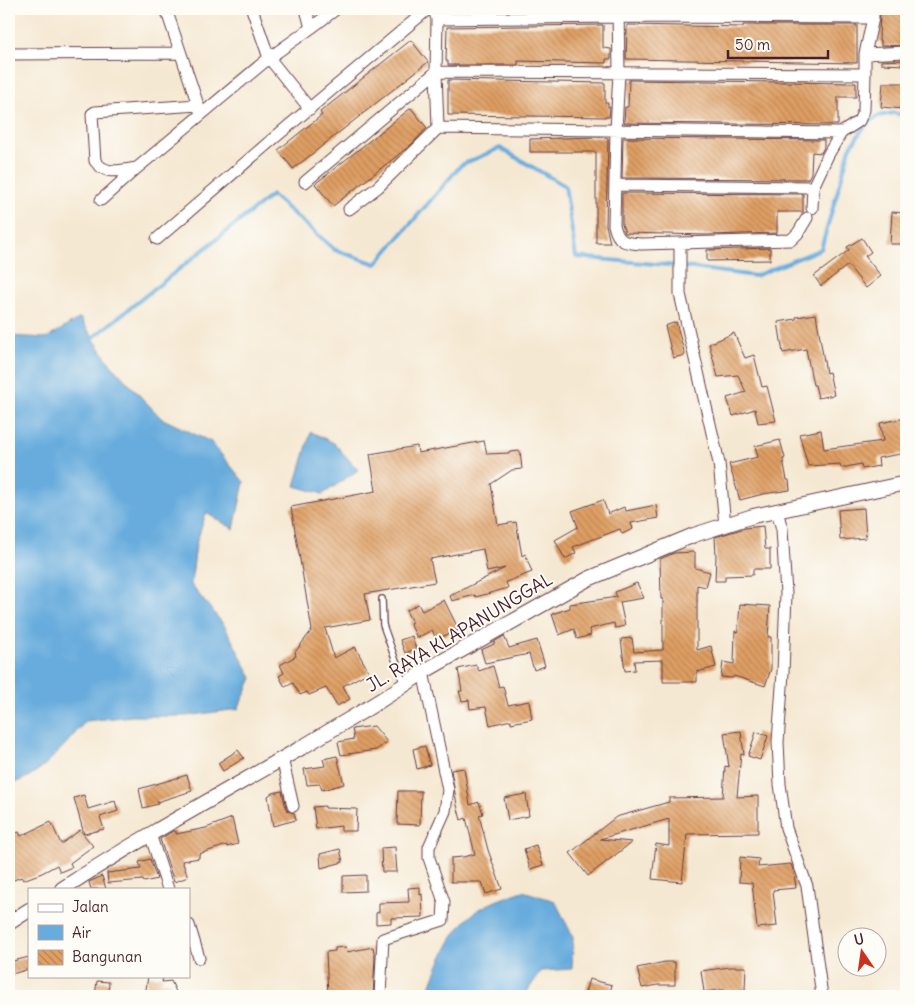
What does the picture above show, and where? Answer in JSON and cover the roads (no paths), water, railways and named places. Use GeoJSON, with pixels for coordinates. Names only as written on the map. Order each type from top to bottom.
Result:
{"type":"FeatureCollection","features":[{"type":"Feature","properties":{"kind":"street"},"geometry":{"type":"LineString","coordinates":[[166,9],[200,110]]}},
{"type":"Feature","properties":{"kind":"street"},"geometry":{"type":"LineString","coordinates":[[252,9],[268,58],[310,109]]}},
{"type":"Feature","properties":{"kind":"street"},"geometry":{"type":"LineString","coordinates":[[306,9],[311,28]]}},
{"type":"Feature","properties":{"kind":"street"},"geometry":{"type":"LineString","coordinates":[[101,200],[200,110],[336,9]]}},
{"type":"Feature","properties":{"kind":"street"},"geometry":{"type":"LineString","coordinates":[[157,239],[428,9]]}},
{"type":"Feature","properties":{"kind":"street"},"geometry":{"type":"LineString","coordinates":[[438,128],[435,14],[617,13],[873,13],[865,54],[864,110],[859,121],[841,133],[828,155],[813,187],[810,213],[798,234],[791,240],[632,243],[621,240],[616,234],[614,225],[619,72],[617,13]]}},
{"type":"Feature","properties":{"kind":"street"},"geometry":{"type":"LineString","coordinates":[[865,54],[906,52]]}},
{"type":"Feature","properties":{"kind":"street"},"geometry":{"type":"LineString","coordinates":[[9,54],[180,53]]}},
{"type":"Feature","properties":{"kind":"street"},"geometry":{"type":"LineString","coordinates":[[305,182],[436,72],[865,74]]}},
{"type":"Feature","properties":{"kind":"street"},"geometry":{"type":"LineString","coordinates":[[136,168],[106,171],[100,167],[96,161],[92,114],[95,112],[200,110]]}},
{"type":"Feature","properties":{"kind":"street"},"geometry":{"type":"LineString","coordinates":[[349,209],[378,187],[438,128],[841,133]]}},
{"type":"Feature","properties":{"kind":"street"},"geometry":{"type":"LineString","coordinates":[[616,185],[813,187]]}},
{"type":"Feature","properties":{"kind":"street"},"geometry":{"type":"LineString","coordinates":[[680,243],[680,294],[719,463],[726,525]]}},
{"type":"Feature","properties":{"kind":"street","name":"JL. RAYA KLAPANUNGGAL"},"geometry":{"type":"LineString","coordinates":[[64,888],[117,853],[404,686],[423,672],[588,579],[694,535],[726,525],[777,511],[906,484]]}},
{"type":"Feature","properties":{"kind":"street"},"geometry":{"type":"LineString","coordinates":[[777,511],[782,529],[786,594],[778,742],[780,784],[786,828],[807,886],[822,996]]}},
{"type":"Feature","properties":{"kind":"street"},"geometry":{"type":"LineString","coordinates":[[380,996],[383,940],[443,920],[444,902],[429,858],[428,847],[444,810],[448,790],[423,672]]}},
{"type":"Feature","properties":{"kind":"street"},"geometry":{"type":"LineString","coordinates":[[282,758],[293,806]]}},
{"type":"Feature","properties":{"kind":"street"},"geometry":{"type":"LineString","coordinates":[[150,834],[167,888]]}},
{"type":"Feature","properties":{"kind":"street"},"geometry":{"type":"LineString","coordinates":[[9,924],[28,911]]}},
{"type":"Feature","properties":{"kind":"street"},"geometry":{"type":"LineString","coordinates":[[190,928],[199,958]]}},
{"type":"Feature","properties":{"kind":"lane"},"geometry":{"type":"LineString","coordinates":[[382,599],[383,624],[404,686]]}},
{"type":"Feature","properties":{"kind":"water"},"geometry":{"type":"Polygon","coordinates":[[[80,318],[111,365],[161,418],[211,442],[244,482],[234,529],[206,513],[196,544],[191,585],[224,625],[252,678],[238,709],[186,716],[132,716],[86,721],[51,759],[31,775],[9,784],[9,336],[47,338],[80,318]]]}},
{"type":"Feature","properties":{"kind":"water"},"geometry":{"type":"Polygon","coordinates":[[[311,432],[334,443],[358,470],[323,494],[295,486],[311,432]]]}},
{"type":"Feature","properties":{"kind":"water"},"geometry":{"type":"Polygon","coordinates":[[[523,891],[555,901],[573,937],[572,969],[541,971],[524,996],[427,996],[447,948],[470,916],[485,906],[523,891]]]}},
{"type":"Feature","properties":{"kind":"waterway"},"geometry":{"type":"LineString","coordinates":[[90,340],[272,195],[335,250],[376,264],[461,165],[500,148],[565,186],[576,257],[678,266],[755,276],[821,249],[850,148],[866,124],[878,116],[894,113],[906,116]]}}]}
